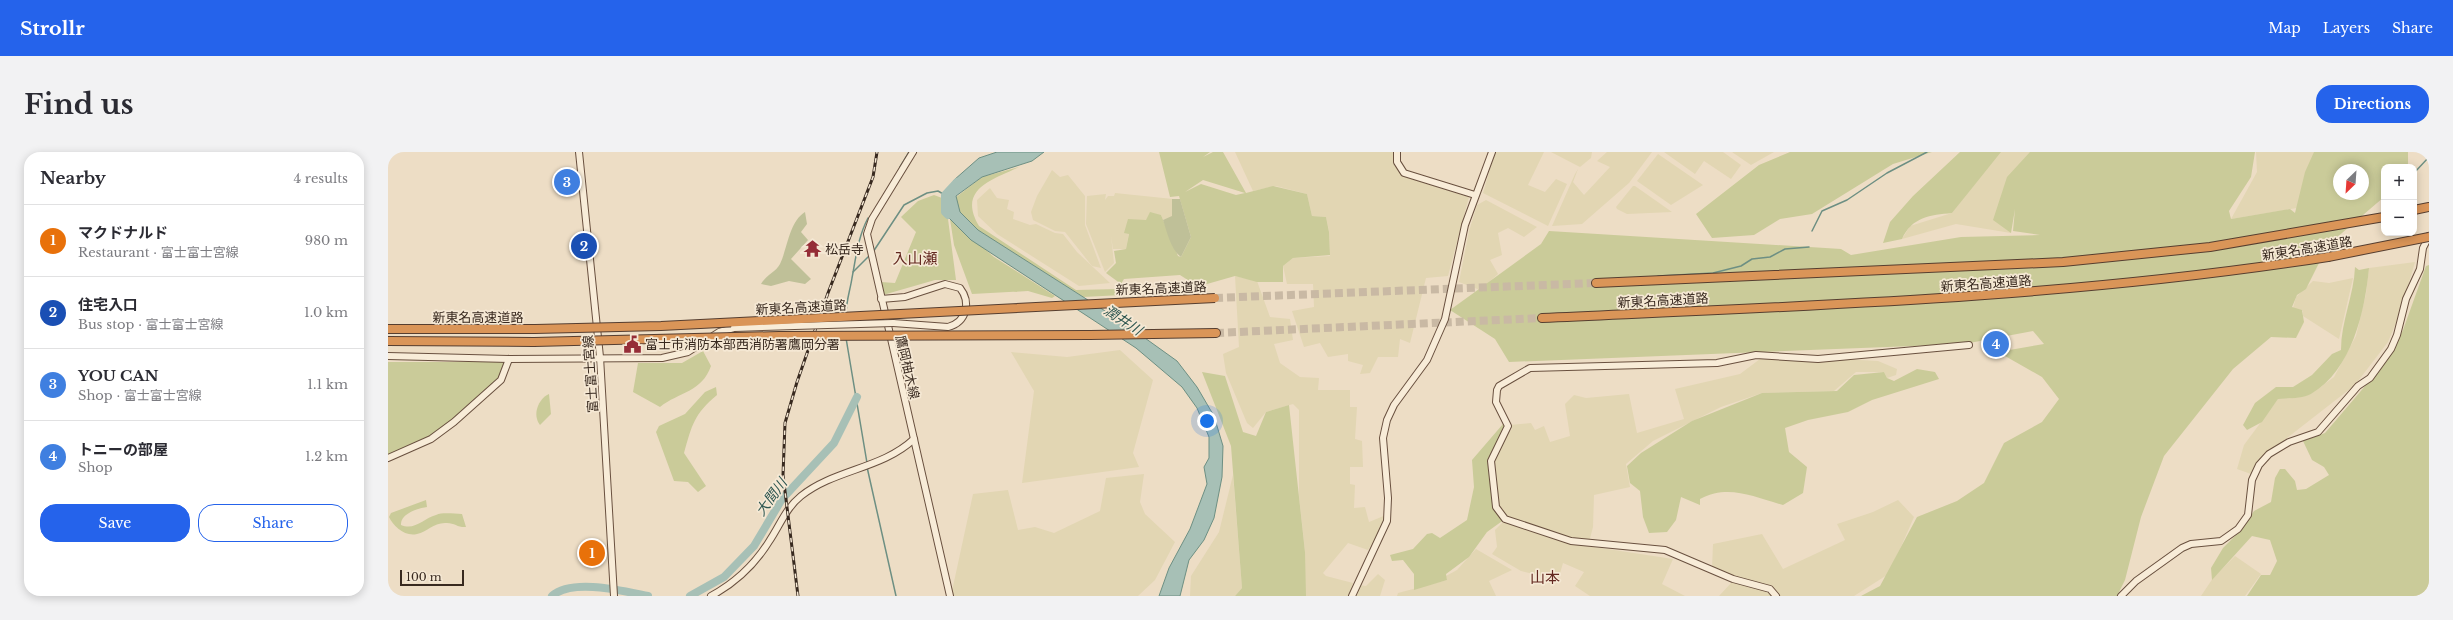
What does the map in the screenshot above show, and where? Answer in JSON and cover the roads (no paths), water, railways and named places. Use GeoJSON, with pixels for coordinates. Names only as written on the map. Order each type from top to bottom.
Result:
{"type":"FeatureCollection","features":[{"type":"Feature","properties":{"kind":"highway"},"geometry":{"type":"LineString","coordinates":[[2417,209],[2429,207]]}},
{"type":"Feature","properties":{"kind":"highway","name":"新東名高速道路"},"geometry":{"type":"LineString","coordinates":[[1596,283],[1910,271],[2063,262],[2210,247],[2323,229],[2381,218]]}},
{"type":"Feature","properties":{"kind":"highway","name":"新東名高速道路"},"geometry":{"type":"LineString","coordinates":[[1542,318],[1866,303],[2064,290],[2210,275],[2328,257],[2429,236]]}},
{"type":"Feature","properties":{"kind":"highway","name":"新東名高速道路"},"geometry":{"type":"LineString","coordinates":[[388,329],[528,329],[661,326],[1215,298]]}},
{"type":"Feature","properties":{"kind":"highway","name":"新東名高速道路"},"geometry":{"type":"LineString","coordinates":[[388,341],[534,342],[771,336],[1216,333]]}},
{"type":"Feature","properties":{"kind":"street","name":"富士富士宮線"},"geometry":{"type":"LineString","coordinates":[[579,152],[600,357],[614,595]]}},
{"type":"Feature","properties":{"kind":"street","name":"鷹岡柚木線"},"geometry":{"type":"LineString","coordinates":[[913,152],[880,204],[868,230],[868,245],[950,596]]}},
{"type":"Feature","properties":{"kind":"street"},"geometry":{"type":"LineString","coordinates":[[1397,152],[1397,162],[1404,173],[1475,195]]}},
{"type":"Feature","properties":{"kind":"street"},"geometry":{"type":"LineString","coordinates":[[1352,596],[1387,520],[1388,498],[1383,442],[1387,420],[1394,405],[1427,360],[1445,319],[1465,226],[1475,195],[1492,152]]}},
{"type":"Feature","properties":{"kind":"street"},"geometry":{"type":"LineString","coordinates":[[2121,596],[2136,581],[2182,548],[2191,544],[2221,541],[2238,529],[2248,515],[2252,480],[2259,465],[2269,454],[2289,442],[2318,432],[2358,386],[2370,378],[2391,349],[2397,335],[2406,298],[2420,269],[2423,248],[2429,236]]}},
{"type":"Feature","properties":{"kind":"street"},"geometry":{"type":"LineString","coordinates":[[388,356],[509,359],[600,357],[662,358],[688,352],[719,332],[734,328],[809,324],[894,323],[948,327],[955,325],[965,314],[967,300],[960,288],[945,284],[906,297],[881,298]]}},
{"type":"Feature","properties":{"kind":"street"},"geometry":{"type":"LineString","coordinates":[[1776,596],[1770,589],[1733,579],[1665,550],[1571,541],[1505,519],[1496,507],[1491,461],[1508,426],[1496,402],[1496,395],[1500,386],[1530,368],[1633,367],[1717,363],[1756,356],[1818,359],[1968,345]]}},
{"type":"Feature","properties":{"kind":"street"},"geometry":{"type":"LineString","coordinates":[[388,458],[431,439],[454,422],[501,380],[509,359]]}},
{"type":"Feature","properties":{"kind":"street"},"geometry":{"type":"LineString","coordinates":[[711,596],[730,585],[752,563],[770,542],[784,514],[799,497],[821,483],[890,457],[914,439]]}},
{"type":"Feature","properties":{"kind":"waterway"},"geometry":{"type":"LineString","coordinates":[[900,167],[909,152]]}},
{"type":"Feature","properties":{"kind":"waterway"},"geometry":{"type":"LineString","coordinates":[[1812,231],[1822,211],[1847,200],[1887,173],[1927,152]]}},
{"type":"Feature","properties":{"kind":"waterway"},"geometry":{"type":"LineString","coordinates":[[2417,170],[2429,157]]}},
{"type":"Feature","properties":{"kind":"waterway","name":"潤井川"},"geometry":{"type":"LineString","coordinates":[[948,215],[945,212],[945,195],[957,182]]}},
{"type":"Feature","properties":{"kind":"waterway"},"geometry":{"type":"LineString","coordinates":[[873,252],[904,205],[927,193],[938,191],[945,195]]}},
{"type":"Feature","properties":{"kind":"waterway"},"geometry":{"type":"LineString","coordinates":[[846,315],[847,301],[858,247],[868,218]]}},
{"type":"Feature","properties":{"kind":"waterway"},"geometry":{"type":"LineString","coordinates":[[1658,276],[1713,273],[1741,266],[1752,259],[1770,257],[1785,249],[1809,247]]}},
{"type":"Feature","properties":{"kind":"waterway"},"geometry":{"type":"LineString","coordinates":[[853,272],[870,255]]}},
{"type":"Feature","properties":{"kind":"waterway","name":"大間川"},"geometry":{"type":"LineString","coordinates":[[846,338],[867,463]]}},
{"type":"Feature","properties":{"kind":"waterway","name":"大間川"},"geometry":{"type":"LineString","coordinates":[[690,596],[724,577],[754,546],[782,499],[834,443],[857,397]]}},
{"type":"Feature","properties":{"kind":"waterway"},"geometry":{"type":"LineString","coordinates":[[867,467],[896,596]]}},
{"type":"Feature","properties":{"kind":"waterway","name":"大間川"},"geometry":{"type":"LineString","coordinates":[[552,596],[561,591],[585,587],[598,587],[648,596]]}},
{"type":"Feature","properties":{"kind":"tunnel"},"geometry":{"type":"LineString","coordinates":[[1215,298],[1596,283]]}},
{"type":"Feature","properties":{"kind":"tunnel"},"geometry":{"type":"LineString","coordinates":[[1216,333],[1542,318]]}},
{"type":"Feature","properties":{"kind":"railway"},"geometry":{"type":"LineString","coordinates":[[798,596],[783,475],[785,423],[797,382],[828,293],[873,177],[877,152]]}},
{"type":"Feature","properties":{"kind":"place","name":"YOU CAN"},"geometry":{"type":"Point","coordinates":[567,182]}},
{"type":"Feature","properties":{"kind":"place","name":"住宅入口"},"geometry":{"type":"Point","coordinates":[584,246]}},
{"type":"Feature","properties":{"kind":"place","name":"松岳寺"},"geometry":{"type":"Point","coordinates":[812,249]}},
{"type":"Feature","properties":{"kind":"place","name":"富士市消防本部西消防署鷹岡分署"},"geometry":{"type":"Point","coordinates":[632,344]}},
{"type":"Feature","properties":{"kind":"place","name":"トニーの部屋"},"geometry":{"type":"Point","coordinates":[1996,344]}},
{"type":"Feature","properties":{"kind":"place","name":"マクドナルド"},"geometry":{"type":"Point","coordinates":[592,553]}},
{"type":"Feature","properties":{"kind":"district","name":"入山瀬"},"geometry":{"type":"Point","coordinates":[915,259]}},
{"type":"Feature","properties":{"kind":"district","name":"山本"},"geometry":{"type":"Point","coordinates":[1545,578]}}]}
